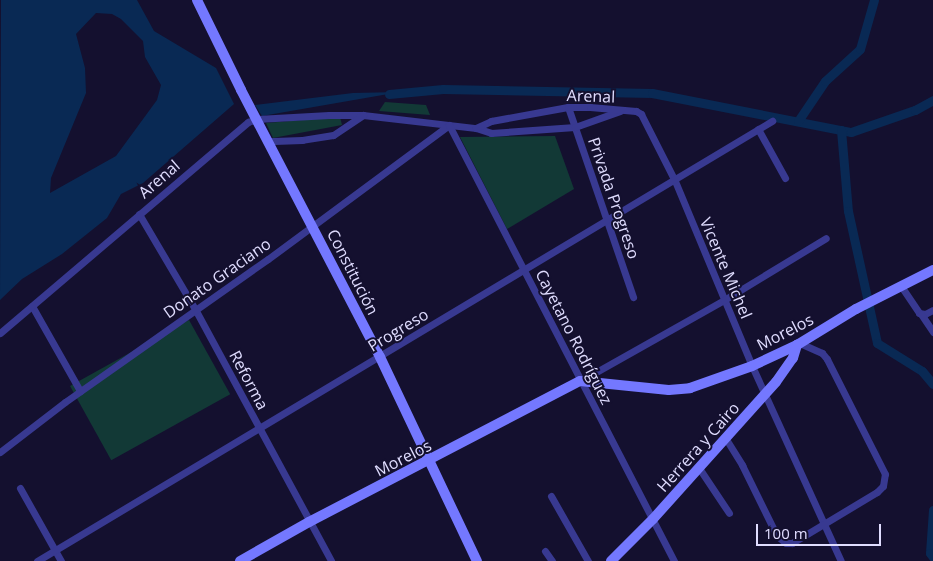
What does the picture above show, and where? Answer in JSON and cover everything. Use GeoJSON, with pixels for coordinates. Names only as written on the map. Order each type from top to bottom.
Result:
{"type":"FeatureCollection","features":[{"type":"Feature","properties":{"kind":"street","name":"Constitución"},"geometry":{"type":"LineString","coordinates":[[197,0],[267,140],[380,357],[477,561]]}},
{"type":"Feature","properties":{"kind":"street","name":"Arenal"},"geometry":{"type":"LineString","coordinates":[[476,128],[492,121],[568,107],[623,110]]}},
{"type":"Feature","properties":{"kind":"street","name":"Privada Progreso"},"geometry":{"type":"LineString","coordinates":[[568,107],[633,297]]}},
{"type":"Feature","properties":{"kind":"street","name":"Arenal"},"geometry":{"type":"LineString","coordinates":[[0,332],[239,128],[257,119],[329,114],[363,115],[476,128],[491,133],[575,127],[623,110]]}},
{"type":"Feature","properties":{"kind":"street","name":"Vicente Michel"},"geometry":{"type":"LineString","coordinates":[[623,110],[636,111],[645,118],[675,181],[752,366],[841,561]]}},
{"type":"Feature","properties":{"kind":"street"},"geometry":{"type":"LineString","coordinates":[[267,140],[302,140],[333,135],[363,115]]}},
{"type":"Feature","properties":{"kind":"street","name":"Progreso"},"geometry":{"type":"LineString","coordinates":[[38,561],[525,271],[772,121]]}},
{"type":"Feature","properties":{"kind":"street","name":"Donato Graciano"},"geometry":{"type":"LineString","coordinates":[[0,452],[80,391],[313,226],[449,125]]}},
{"type":"Feature","properties":{"kind":"street","name":"Cayetano Rodríguez"},"geometry":{"type":"LineString","coordinates":[[449,125],[674,561]]}},
{"type":"Feature","properties":{"kind":"street"},"geometry":{"type":"LineString","coordinates":[[758,130],[785,178]]}},
{"type":"Feature","properties":{"kind":"street","name":"Reforma"},"geometry":{"type":"LineString","coordinates":[[139,214],[195,309],[331,561]]}},
{"type":"Feature","properties":{"kind":"street","name":"Morelos"},"geometry":{"type":"LineString","coordinates":[[240,561],[309,522],[429,462],[580,382],[724,300],[826,238]]}},
{"type":"Feature","properties":{"kind":"street","name":"Morelos"},"geometry":{"type":"LineString","coordinates":[[580,382],[669,390],[690,388],[752,366],[799,344],[856,309],[933,270]]}},
{"type":"Feature","properties":{"kind":"street"},"geometry":{"type":"LineString","coordinates":[[901,286],[916,311],[921,314],[933,332]]}},
{"type":"Feature","properties":{"kind":"street"},"geometry":{"type":"LineString","coordinates":[[32,306],[80,391]]}},
{"type":"Feature","properties":{"kind":"street"},"geometry":{"type":"LineString","coordinates":[[921,314],[933,310]]}},
{"type":"Feature","properties":{"kind":"street"},"geometry":{"type":"LineString","coordinates":[[726,439],[742,465],[781,541],[792,543],[824,522],[877,492],[883,486],[885,474],[827,359],[822,352],[799,344]]}},
{"type":"Feature","properties":{"kind":"street","name":"Herrera y Cairo"},"geometry":{"type":"LineString","coordinates":[[611,561],[653,519],[786,371],[799,344]]}},
{"type":"Feature","properties":{"kind":"street"},"geometry":{"type":"LineString","coordinates":[[699,468],[729,514]]}},
{"type":"Feature","properties":{"kind":"street"},"geometry":{"type":"LineString","coordinates":[[20,488],[61,561]]}},
{"type":"Feature","properties":{"kind":"street"},"geometry":{"type":"LineString","coordinates":[[551,496],[588,561]]}},
{"type":"Feature","properties":{"kind":"street"},"geometry":{"type":"LineString","coordinates":[[545,551],[552,561]]}},
{"type":"Feature","properties":{"kind":"green space"},"geometry":{"type":"Polygon","coordinates":[[[385,102],[426,105],[430,115],[379,111],[385,102]]]}},
{"type":"Feature","properties":{"kind":"green space"},"geometry":{"type":"Polygon","coordinates":[[[340,117],[342,125],[273,138],[266,123],[340,117]]]}},
{"type":"Feature","properties":{"kind":"green space"},"geometry":{"type":"Polygon","coordinates":[[[555,136],[574,189],[507,229],[460,137],[555,136]]]}},
{"type":"Feature","properties":{"kind":"green space"},"geometry":{"type":"Polygon","coordinates":[[[189,320],[230,394],[111,460],[70,386],[189,320]]]}},
{"type":"Feature","properties":{"kind":"water"},"geometry":{"type":"Polygon","coordinates":[[[1,0],[137,0],[154,31],[216,68],[234,104],[143,183],[121,194],[107,218],[62,254],[22,279],[0,300],[1,0]],[[96,13],[76,34],[85,68],[86,93],[51,178],[50,193],[116,156],[157,100],[161,85],[145,57],[143,41],[121,19],[112,14],[96,13]]]}},
{"type":"Feature","properties":{"kind":"water"},"geometry":{"type":"Polygon","coordinates":[[[400,92],[262,116],[255,105],[353,93],[400,92]]]}},
{"type":"Feature","properties":{"kind":"waterway"},"geometry":{"type":"LineString","coordinates":[[798,121],[825,81],[860,49],[874,0]]}},
{"type":"Feature","properties":{"kind":"waterway"},"geometry":{"type":"LineString","coordinates":[[389,94],[443,89],[652,93],[851,132],[915,110],[933,100]]}},
{"type":"Feature","properties":{"kind":"waterway"},"geometry":{"type":"LineString","coordinates":[[841,130],[848,211],[877,343],[922,371],[933,384]]}},
{"type":"Feature","properties":{"kind":"waterway"},"geometry":{"type":"LineString","coordinates":[[933,510],[930,553],[933,557]]}}]}
